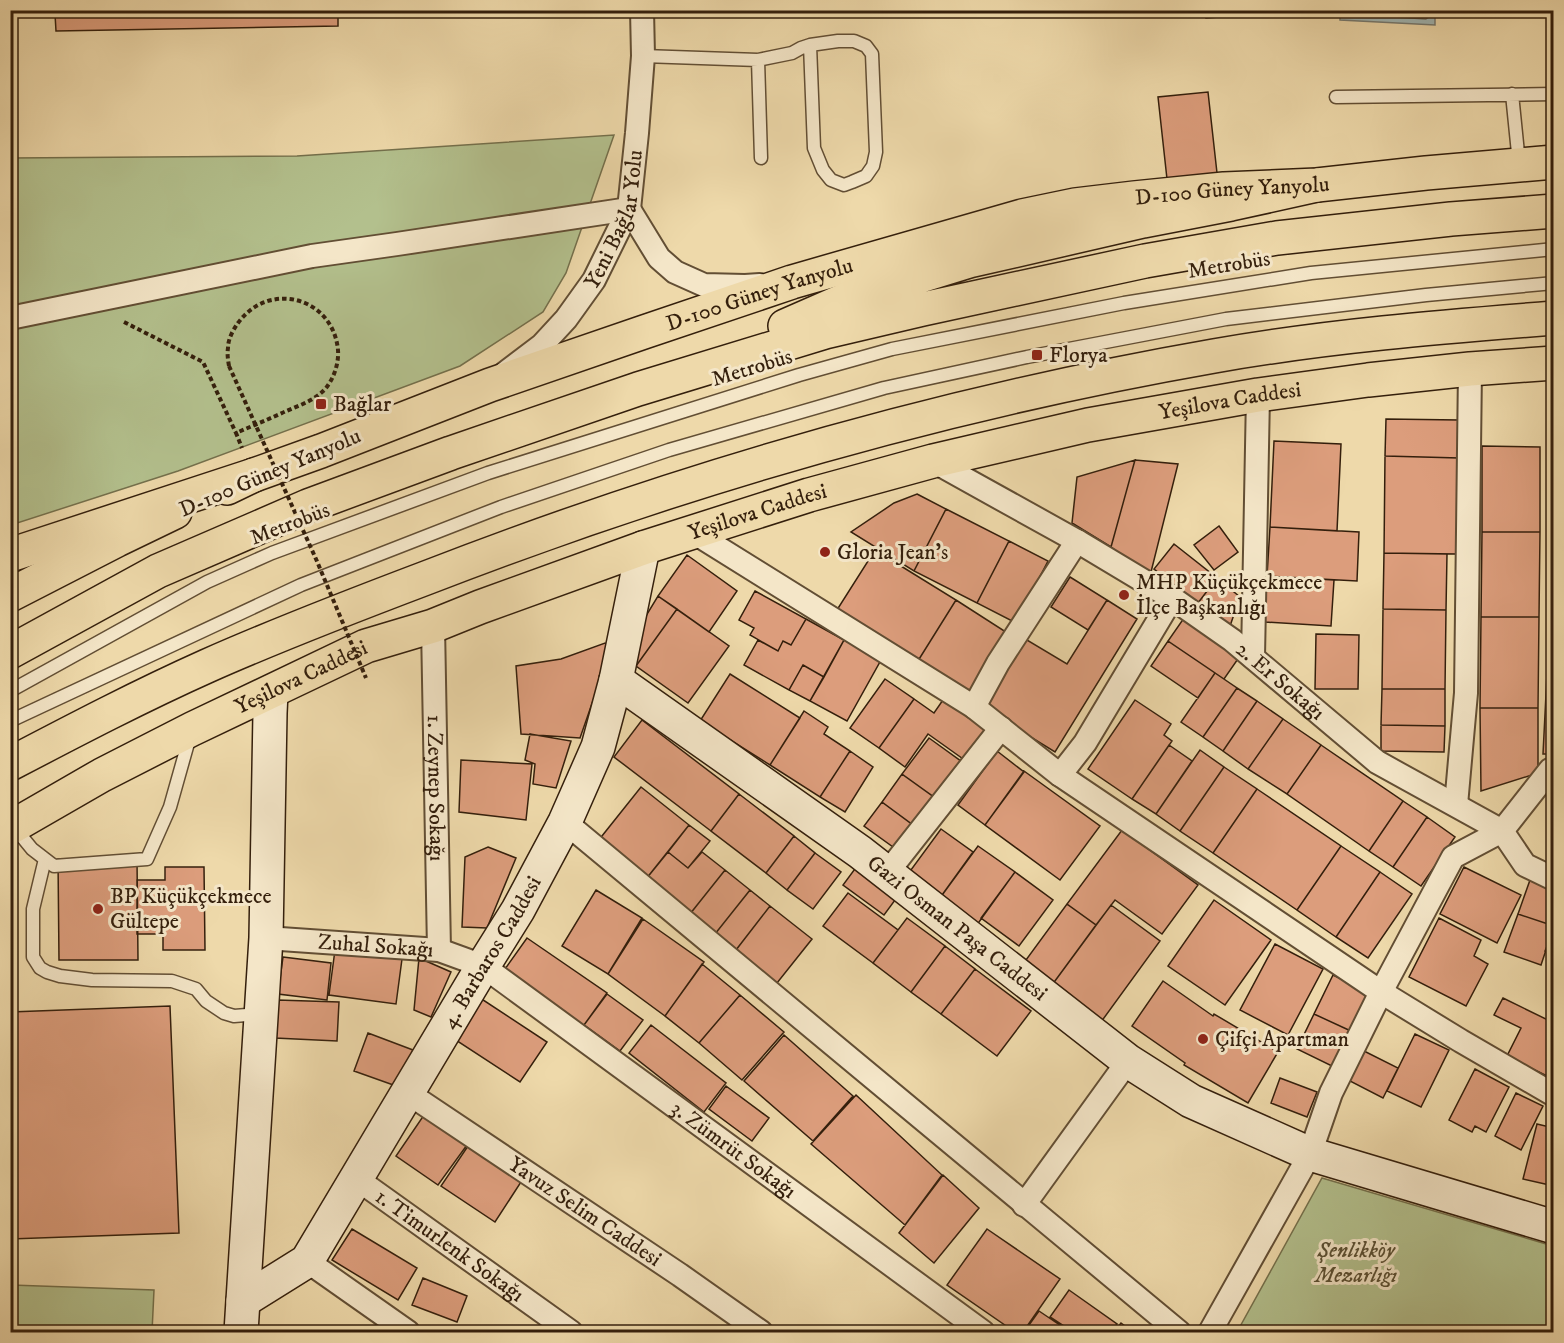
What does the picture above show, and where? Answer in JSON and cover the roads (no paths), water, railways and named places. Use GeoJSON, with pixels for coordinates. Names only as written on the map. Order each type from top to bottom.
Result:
{"type":"FeatureCollection","features":[{"type":"Feature","properties":{"kind":"main road","name":"D-100 Güney Yanyolu"},"geometry":{"type":"LineString","coordinates":[[10,595],[117,540],[254,475],[490,385],[792,282],[1022,216],[1075,205],[1224,189],[1317,185],[1554,162]]}},
{"type":"Feature","properties":{"kind":"main road"},"geometry":{"type":"LineString","coordinates":[[720,364],[759,337],[849,298],[969,261],[1143,221],[1317,185]]}},
{"type":"Feature","properties":{"kind":"main road"},"geometry":{"type":"LineString","coordinates":[[10,652],[158,571],[308,506],[451,453],[638,389],[836,330],[1145,261],[1277,238],[1450,219],[1554,211]]}},
{"type":"Feature","properties":{"kind":"main road"},"geometry":{"type":"LineString","coordinates":[[10,764],[89,722],[207,666],[347,608],[506,547],[767,461],[966,406],[1218,355],[1350,336],[1554,318]]}},
{"type":"Feature","properties":{"kind":"main road","name":"Yeşilova Caddesi"},"geometry":{"type":"LineString","coordinates":[[11,827],[102,775],[192,729],[366,646],[433,626],[643,548],[809,495],[933,461],[1088,424],[1258,395],[1368,380],[1554,363]]}},
{"type":"Feature","properties":{"kind":"main road"},"geometry":{"type":"LineString","coordinates":[[10,555],[254,475]]}},
{"type":"Feature","properties":{"kind":"street","name":"Yeni Bağlar Yolu"},"geometry":{"type":"LineString","coordinates":[[490,385],[542,345],[566,319],[594,280],[629,209],[643,56],[642,10]]}},
{"type":"Feature","properties":{"kind":"street"},"geometry":{"type":"LineString","coordinates":[[10,318],[312,256],[629,209],[659,258],[675,272],[704,285],[745,286],[792,282]]}},
{"type":"Feature","properties":{"kind":"street"},"geometry":{"type":"LineString","coordinates":[[1456,805],[1466,693],[1470,369]]}},
{"type":"Feature","properties":{"kind":"street"},"geometry":{"type":"LineString","coordinates":[[1253,657],[1258,395]]}},
{"type":"Feature","properties":{"kind":"street","name":"2. Er Sokağı"},"geometry":{"type":"LineString","coordinates":[[933,461],[1077,541],[1172,598],[1232,640],[1377,762],[1502,831],[1525,865],[1554,879]]}},
{"type":"Feature","properties":{"kind":"street"},"geometry":{"type":"LineString","coordinates":[[693,532],[974,707],[1060,776],[1382,992],[1554,1095]]}},
{"type":"Feature","properties":{"kind":"street"},"geometry":{"type":"LineString","coordinates":[[974,707],[998,663],[1077,541]]}},
{"type":"Feature","properties":{"kind":"street","name":"4. Barbaros Caddesi"},"geometry":{"type":"LineString","coordinates":[[242,1317],[308,1261],[518,910],[565,822],[598,747],[616,680],[643,548]]}},
{"type":"Feature","properties":{"kind":"street"},"geometry":{"type":"LineString","coordinates":[[1060,776],[1085,743],[1172,598]]}},
{"type":"Feature","properties":{"kind":"street","name":"1. Zeynep Sokağı"},"geometry":{"type":"LineString","coordinates":[[433,626],[439,950]]}},
{"type":"Feature","properties":{"kind":"street","name":"Gazi Osman Paşa Caddesi"},"geometry":{"type":"LineString","coordinates":[[616,680],[887,873],[1128,1061],[1191,1101],[1310,1154],[1554,1227]]}},
{"type":"Feature","properties":{"kind":"street","name":"4. Barbaros Caddesi"},"geometry":{"type":"LineString","coordinates":[[242,1317],[266,938],[271,692]]}},
{"type":"Feature","properties":{"kind":"street"},"geometry":{"type":"LineString","coordinates":[[887,873],[1001,728]]}},
{"type":"Feature","properties":{"kind":"street"},"geometry":{"type":"LineString","coordinates":[[1210,1332],[1310,1154],[1331,1093],[1453,857],[1502,831],[1550,770],[1554,770]]}},
{"type":"Feature","properties":{"kind":"street"},"geometry":{"type":"LineString","coordinates":[[565,822],[1179,1332]]}},
{"type":"Feature","properties":{"kind":"street","name":"Zuhal Sokağı"},"geometry":{"type":"LineString","coordinates":[[266,938],[439,950],[483,966]]}},
{"type":"Feature","properties":{"kind":"street","name":"3. Zümrüt Sokağı"},"geometry":{"type":"LineString","coordinates":[[483,966],[984,1332]]}},
{"type":"Feature","properties":{"kind":"street"},"geometry":{"type":"LineString","coordinates":[[1024,1204],[1128,1061]]}},
{"type":"Feature","properties":{"kind":"street","name":"Yavuz Selim Caddesi"},"geometry":{"type":"LineString","coordinates":[[408,1093],[761,1332]]}},
{"type":"Feature","properties":{"kind":"street","name":"1. Timurlenk Sokağı"},"geometry":{"type":"LineString","coordinates":[[357,1179],[571,1332]]}},
{"type":"Feature","properties":{"kind":"street"},"geometry":{"type":"LineString","coordinates":[[308,1261],[408,1332]]}},
{"type":"Feature","properties":{"kind":"lane"},"geometry":{"type":"LineString","coordinates":[[643,56],[758,60],[792,53],[810,45],[838,41],[854,41],[866,46],[872,54],[876,152],[873,166],[866,176],[852,182],[844,184],[831,180],[823,170],[814,148],[810,45]]}},
{"type":"Feature","properties":{"kind":"lane"},"geometry":{"type":"LineString","coordinates":[[758,60],[761,158]]}},
{"type":"Feature","properties":{"kind":"lane"},"geometry":{"type":"LineString","coordinates":[[1512,94],[1519,165]]}},
{"type":"Feature","properties":{"kind":"lane"},"geometry":{"type":"LineString","coordinates":[[1336,97],[1554,94]]}},
{"type":"Feature","properties":{"kind":"lane","name":"Metrobüs"},"geometry":{"type":"LineString","coordinates":[[10,691],[207,582],[272,553],[488,473],[799,375],[892,349],[1135,301],[1311,273],[1554,249]]}},
{"type":"Feature","properties":{"kind":"lane"},"geometry":{"type":"LineString","coordinates":[[10,721],[301,585],[501,507],[669,450],[884,388],[1027,357],[1226,319],[1426,295],[1554,283]]}},
{"type":"Feature","properties":{"kind":"lane"},"geometry":{"type":"LineString","coordinates":[[11,827],[32,849],[54,866],[147,859],[170,807],[192,729]]}},
{"type":"Feature","properties":{"kind":"lane"},"geometry":{"type":"LineString","coordinates":[[45,859],[33,909],[33,957],[40,968],[60,976],[92,980],[172,981],[196,989],[206,1001],[224,1013],[234,1016],[261,1014]]}},
{"type":"Feature","properties":{"kind":"water"},"geometry":{"type":"Polygon","coordinates":[[[1340,11],[1435,11],[1435,25],[1340,20],[1340,11]]]}},
{"type":"Feature","properties":{"kind":"place","name":"Florya"},"geometry":{"type":"Point","coordinates":[1037,355]}},
{"type":"Feature","properties":{"kind":"place","name":"Bağlar"},"geometry":{"type":"Point","coordinates":[321,404]}},
{"type":"Feature","properties":{"kind":"place","name":"Gloria Jean's"},"geometry":{"type":"Point","coordinates":[825,552]}},
{"type":"Feature","properties":{"kind":"place","name":"MHP Küçükçekmece İlçe Başkanlığı"},"geometry":{"type":"Point","coordinates":[1124,595]}},
{"type":"Feature","properties":{"kind":"place","name":"BP Küçükçekmece Gültepe"},"geometry":{"type":"Point","coordinates":[98,909]}},
{"type":"Feature","properties":{"kind":"place","name":"Çifçi Apartman"},"geometry":{"type":"Point","coordinates":[1203,1039]}},
{"type":"Feature","properties":{"kind":"park label","name":"Şenlikköy Mezarlığı"},"geometry":{"type":"Point","coordinates":[1356,1262]}}]}
